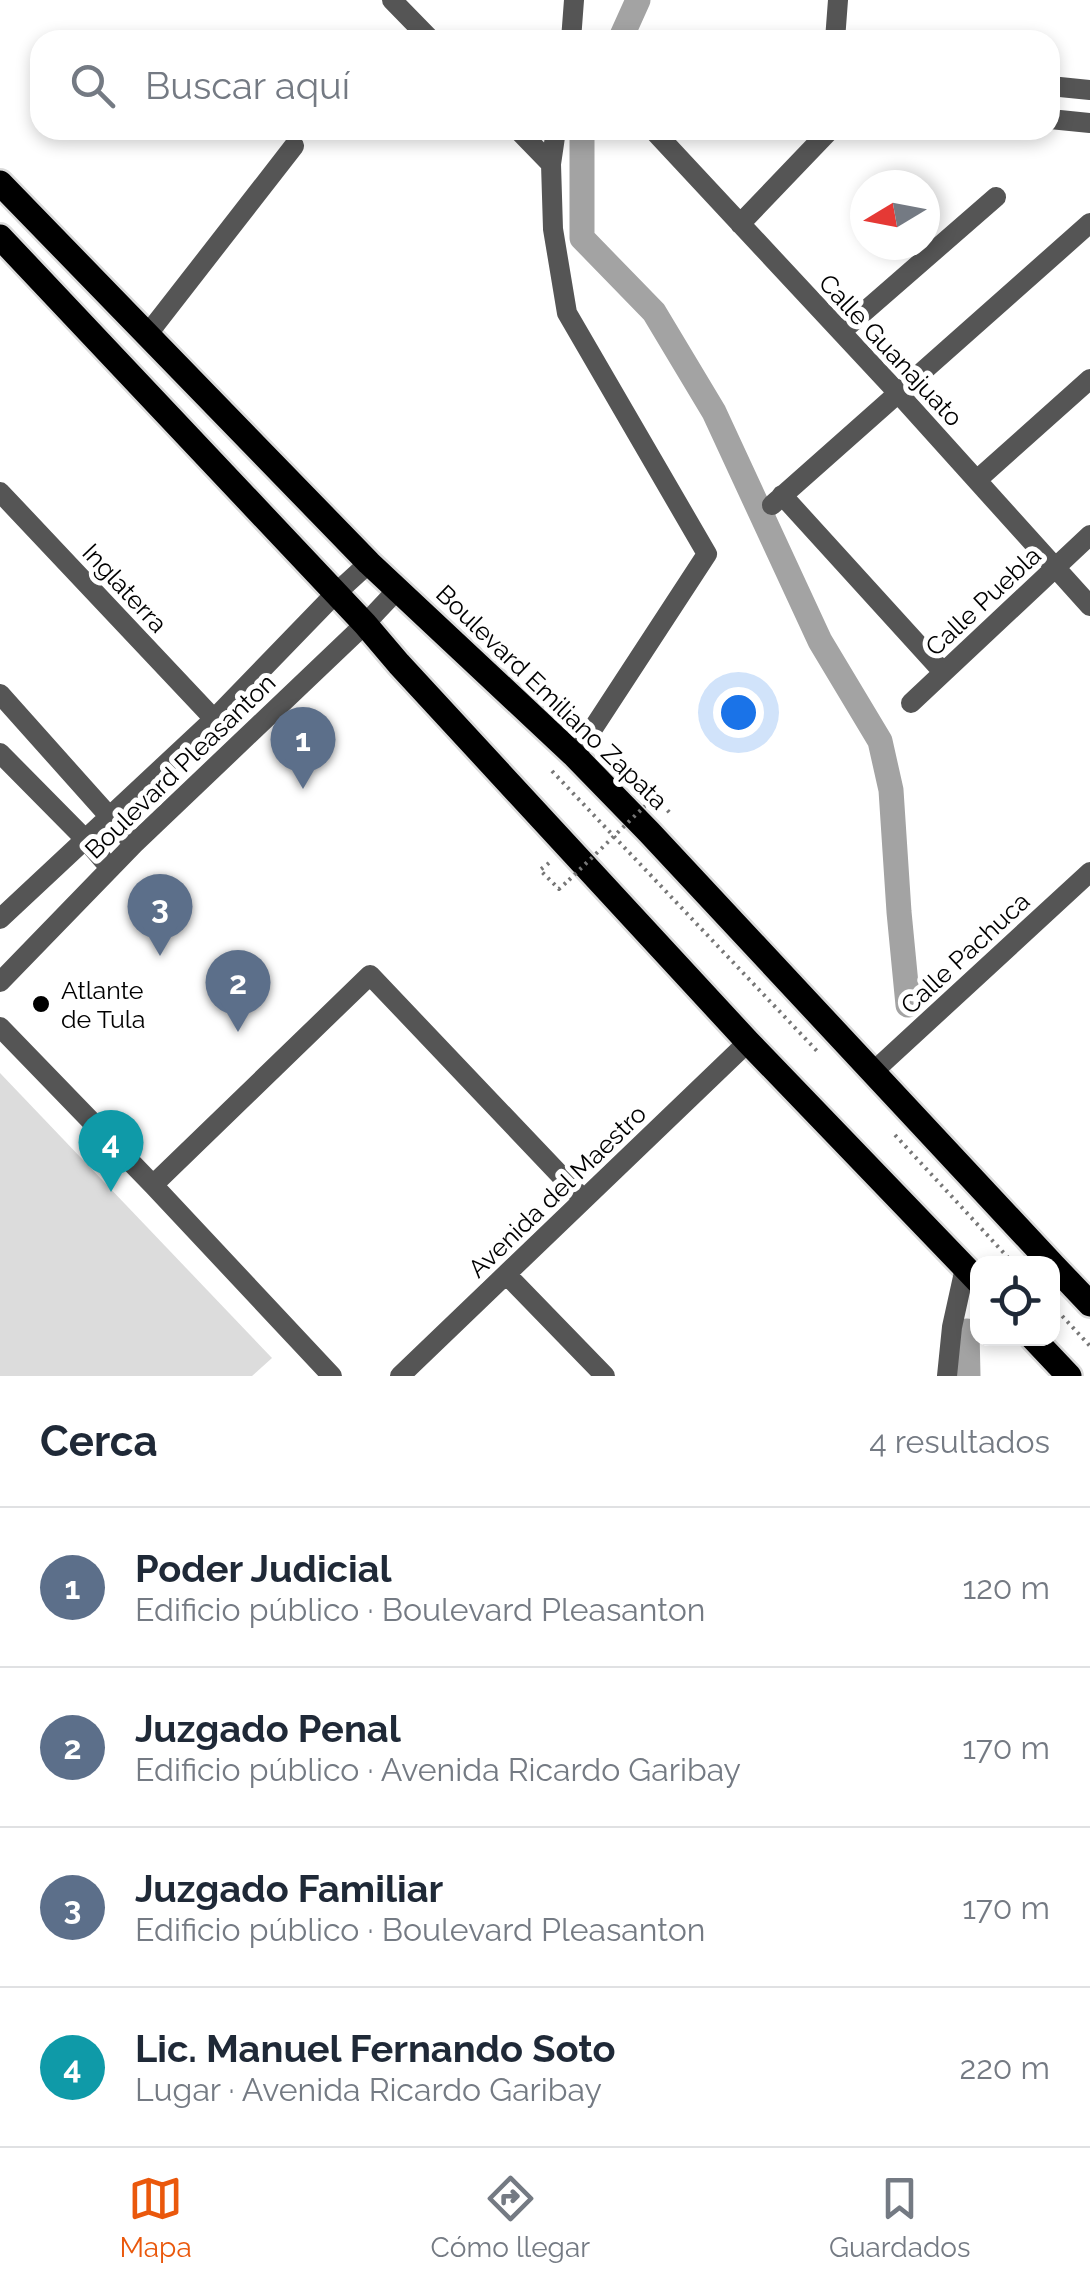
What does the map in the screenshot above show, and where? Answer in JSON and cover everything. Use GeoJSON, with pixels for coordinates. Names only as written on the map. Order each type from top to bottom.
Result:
{"type":"FeatureCollection","features":[{"type":"Feature","properties":{"kind":"main road","name":"Boulevard Emiliano Zapata"},"geometry":{"type":"LineString","coordinates":[[0,183],[370,563],[575,756],[649,832],[1045,1256]]}},
{"type":"Feature","properties":{"kind":"main road"},"geometry":{"type":"LineString","coordinates":[[0,237],[365,624],[748,1042],[970,1273]]}},
{"type":"Feature","properties":{"kind":"main road","name":"Boulevard Emiliano Zapata"},"geometry":{"type":"LineString","coordinates":[[1060,1271],[1087,1296]]}},
{"type":"Feature","properties":{"kind":"main road"},"geometry":{"type":"LineString","coordinates":[[1041,1346],[1069,1376]]}},
{"type":"Feature","properties":{"kind":"street"},"geometry":{"type":"LineString","coordinates":[[392,0],[421,30]]}},
{"type":"Feature","properties":{"kind":"street"},"geometry":{"type":"LineString","coordinates":[[572,30],[574,0]]}},
{"type":"Feature","properties":{"kind":"street"},"geometry":{"type":"LineString","coordinates":[[836,30],[838,0]]}},
{"type":"Feature","properties":{"kind":"street"},"geometry":{"type":"LineString","coordinates":[[1060,87],[1090,90]]}},
{"type":"Feature","properties":{"kind":"street"},"geometry":{"type":"LineString","coordinates":[[1060,120],[1090,123]]}},
{"type":"Feature","properties":{"kind":"street"},"geometry":{"type":"LineString","coordinates":[[528,140],[551,164]]}},
{"type":"Feature","properties":{"kind":"street"},"geometry":{"type":"LineString","coordinates":[[555,140],[551,164],[554,230],[568,313],[706,554],[575,756]]}},
{"type":"Feature","properties":{"kind":"street","name":"Calle Guanajuato"},"geometry":{"type":"LineString","coordinates":[[662,140],[1090,606]]}},
{"type":"Feature","properties":{"kind":"street"},"geometry":{"type":"LineString","coordinates":[[740,224],[820,140]]}},
{"type":"Feature","properties":{"kind":"street"},"geometry":{"type":"LineString","coordinates":[[147,335],[294,146]]}},
{"type":"Feature","properties":{"kind":"street"},"geometry":{"type":"LineString","coordinates":[[842,332],[996,198]]}},
{"type":"Feature","properties":{"kind":"street"},"geometry":{"type":"LineString","coordinates":[[943,672],[777,500],[1090,223]]}},
{"type":"Feature","properties":{"kind":"street"},"geometry":{"type":"LineString","coordinates":[[976,480],[1090,379]]}},
{"type":"Feature","properties":{"kind":"street","name":"Inglaterra"},"geometry":{"type":"LineString","coordinates":[[0,492],[8,516],[214,719]]}},
{"type":"Feature","properties":{"kind":"street","name":"Calle Puebla"},"geometry":{"type":"LineString","coordinates":[[911,703],[1090,535]]}},
{"type":"Feature","properties":{"kind":"street","name":"Boulevard Pleasanton"},"geometry":{"type":"LineString","coordinates":[[0,919],[214,719],[334,594],[370,563]]}},
{"type":"Feature","properties":{"kind":"street","name":"Boulevard Pleasanton"},"geometry":{"type":"LineString","coordinates":[[0,982],[134,844],[398,589]]}},
{"type":"Feature","properties":{"kind":"street"},"geometry":{"type":"LineString","coordinates":[[0,694],[134,844]]}},
{"type":"Feature","properties":{"kind":"street"},"geometry":{"type":"LineString","coordinates":[[0,752],[110,868]]}},
{"type":"Feature","properties":{"kind":"street","name":"Calle Pachuca"},"geometry":{"type":"LineString","coordinates":[[874,1071],[1090,872]]}},
{"type":"Feature","properties":{"kind":"street"},"geometry":{"type":"LineString","coordinates":[[153,1185],[370,975],[583,1199]]}},
{"type":"Feature","properties":{"kind":"street"},"geometry":{"type":"LineString","coordinates":[[0,1027],[332,1376]]}},
{"type":"Feature","properties":{"kind":"street","name":"Avenida del Maestro"},"geometry":{"type":"LineString","coordinates":[[400,1376],[748,1042]]}},
{"type":"Feature","properties":{"kind":"street"},"geometry":{"type":"LineString","coordinates":[[507,1275],[605,1376]]}},
{"type":"Feature","properties":{"kind":"street"},"geometry":{"type":"LineString","coordinates":[[947,1376],[952,1327],[970,1277]]}},
{"type":"Feature","properties":{"kind":"path"},"geometry":{"type":"LineString","coordinates":[[550,769],[818,1053]]}},
{"type":"Feature","properties":{"kind":"path"},"geometry":{"type":"LineString","coordinates":[[540,870],[558,888],[656,796],[670,813]]}},
{"type":"Feature","properties":{"kind":"path"},"geometry":{"type":"LineString","coordinates":[[896,1136],[1007,1256]]}},
{"type":"Feature","properties":{"kind":"path"},"geometry":{"type":"LineString","coordinates":[[1060,1314],[1090,1346]]}},
{"type":"Feature","properties":{"kind":"shaded area"},"geometry":{"type":"Polygon","coordinates":[[[0,1073],[272,1358],[252,1376],[0,1376],[0,1073]]]}},
{"type":"Feature","properties":{"kind":"waterway"},"geometry":{"type":"LineString","coordinates":[[624,30],[638,0]]}},
{"type":"Feature","properties":{"kind":"waterway"},"geometry":{"type":"LineString","coordinates":[[582,140],[582,238],[654,312],[714,412],[820,641],[880,741],[891,790],[908,1005]]}},
{"type":"Feature","properties":{"kind":"waterway"},"geometry":{"type":"LineString","coordinates":[[967,1331],[968,1376]]}},
{"type":"Feature","properties":{"kind":"place","name":"Poder Judicial"},"geometry":{"type":"Point","coordinates":[303,789]}},
{"type":"Feature","properties":{"kind":"place","name":"Juzgado Familiar"},"geometry":{"type":"Point","coordinates":[160,956]}},
{"type":"Feature","properties":{"kind":"place","name":"Atlante de Tula"},"geometry":{"type":"Point","coordinates":[41,1004]}},
{"type":"Feature","properties":{"kind":"place","name":"Juzgado Penal"},"geometry":{"type":"Point","coordinates":[238,1032]}},
{"type":"Feature","properties":{"kind":"place","name":"Lic. Manuel Fernando Soto"},"geometry":{"type":"Point","coordinates":[111,1192]}}]}
